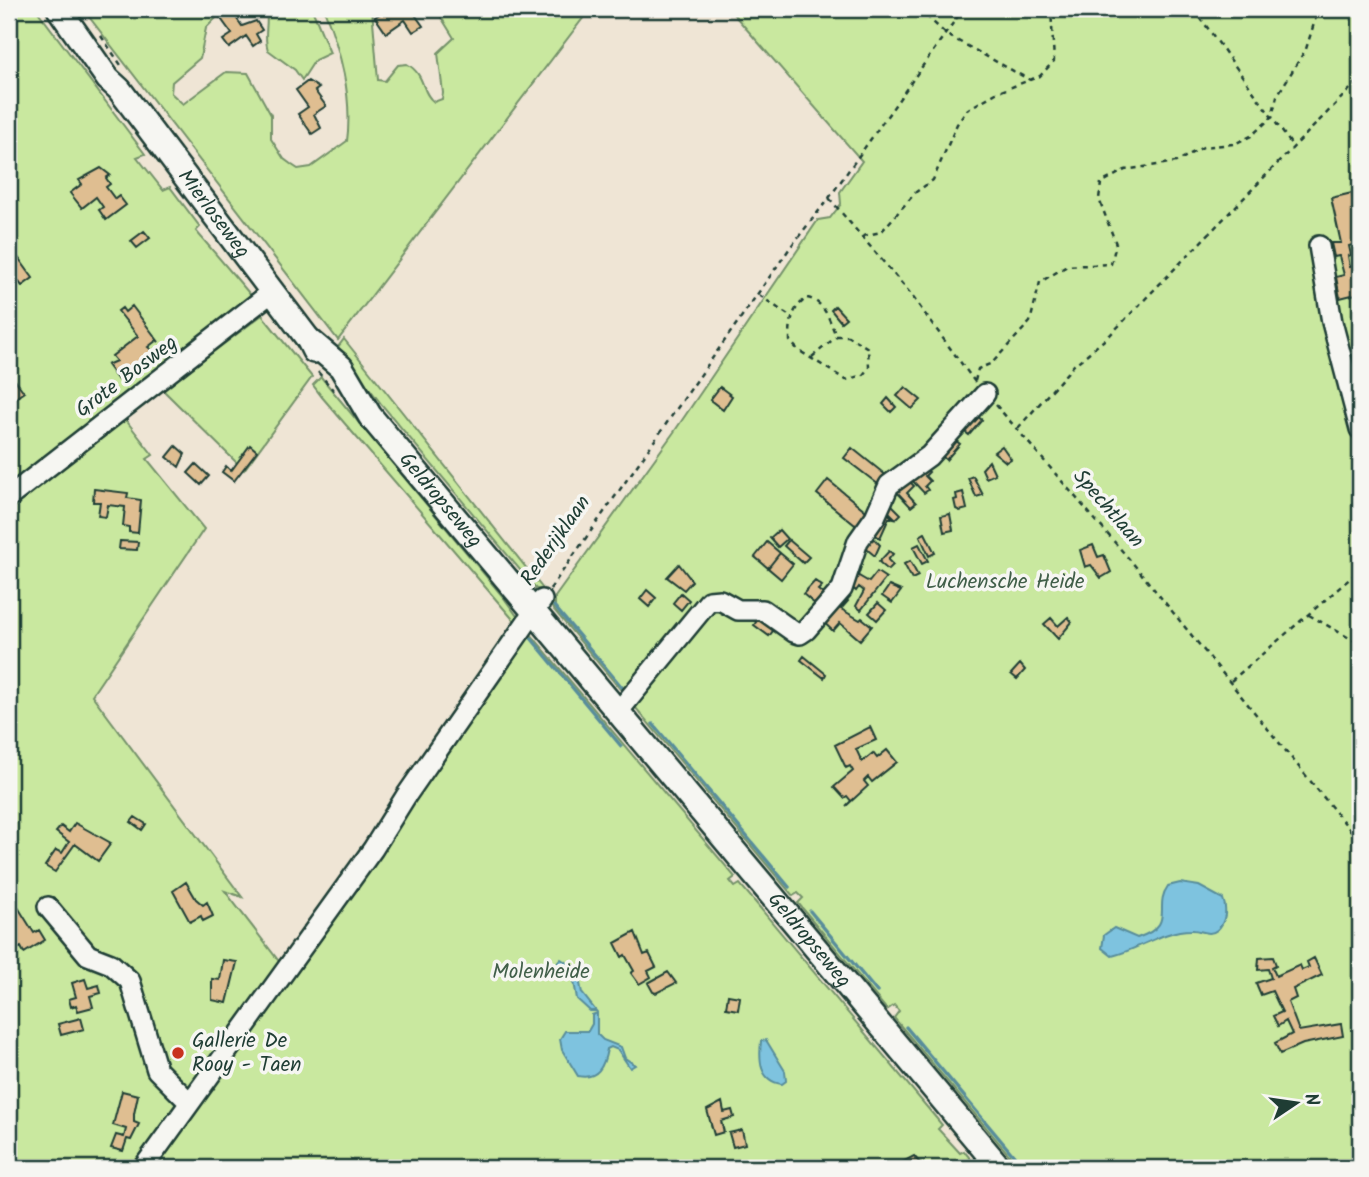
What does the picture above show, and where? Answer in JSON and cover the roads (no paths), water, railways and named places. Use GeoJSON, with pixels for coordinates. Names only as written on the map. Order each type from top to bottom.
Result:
{"type":"FeatureCollection","features":[{"type":"Feature","properties":{"kind":"main road","name":"Mierloseweg"},"geometry":{"type":"LineString","coordinates":[[59,9],[100,69],[119,89],[327,362]]}},
{"type":"Feature","properties":{"kind":"main road","name":"Geldropseweg"},"geometry":{"type":"LineString","coordinates":[[327,362],[348,398],[370,416],[538,606],[618,712],[1000,1168]]}},
{"type":"Feature","properties":{"kind":"street"},"geometry":{"type":"LineString","coordinates":[[1319,246],[1332,322],[1360,429]]}},
{"type":"Feature","properties":{"kind":"street","name":"Grote Bosweg"},"geometry":{"type":"LineString","coordinates":[[9,498],[272,292]]}},
{"type":"Feature","properties":{"kind":"street"},"geometry":{"type":"LineString","coordinates":[[618,712],[709,601],[720,600],[738,610],[763,610],[800,634],[842,589],[858,541],[875,517],[889,485],[929,456],[980,388]]}},
{"type":"Feature","properties":{"kind":"street","name":"Rederijklaan"},"geometry":{"type":"LineString","coordinates":[[143,1168],[188,1101],[293,963],[538,606]]}},
{"type":"Feature","properties":{"kind":"street"},"geometry":{"type":"LineString","coordinates":[[48,907],[88,955],[111,964],[130,981],[157,1070],[188,1101]]}},
{"type":"Feature","properties":{"kind":"water"},"geometry":{"type":"Polygon","coordinates":[[[1180,883],[1199,886],[1223,899],[1225,915],[1217,930],[1211,933],[1191,930],[1170,933],[1112,956],[1102,948],[1104,935],[1114,928],[1137,938],[1157,927],[1161,921],[1162,901],[1168,886],[1180,883]]]}},
{"type":"Feature","properties":{"kind":"water"},"geometry":{"type":"Polygon","coordinates":[[[561,959],[577,969],[582,993],[596,1011],[590,1011],[577,999],[572,970],[556,964],[561,959]]]}},
{"type":"Feature","properties":{"kind":"water"},"geometry":{"type":"Polygon","coordinates":[[[597,1013],[597,1034],[603,1040],[621,1047],[625,1058],[635,1065],[630,1068],[618,1050],[611,1047],[607,1049],[602,1066],[595,1074],[578,1076],[562,1050],[560,1039],[565,1031],[588,1031],[592,1024],[592,1015],[597,1013]]]}},
{"type":"Feature","properties":{"kind":"water"},"geometry":{"type":"Polygon","coordinates":[[[766,1040],[785,1071],[786,1081],[782,1084],[769,1079],[762,1068],[761,1041],[766,1040]]]}},
{"type":"Feature","properties":{"kind":"waterway"},"geometry":{"type":"LineString","coordinates":[[554,606],[626,692]]}},
{"type":"Feature","properties":{"kind":"waterway"},"geometry":{"type":"LineString","coordinates":[[531,638],[621,746]]}},
{"type":"Feature","properties":{"kind":"waterway"},"geometry":{"type":"LineString","coordinates":[[653,724],[789,887]]}},
{"type":"Feature","properties":{"kind":"waterway"},"geometry":{"type":"LineString","coordinates":[[810,911],[877,992]]}},
{"type":"Feature","properties":{"kind":"waterway"},"geometry":{"type":"LineString","coordinates":[[906,1027],[1024,1168]]}},
{"type":"Feature","properties":{"kind":"place","name":"Gallerie De Rooy - Taen"},"geometry":{"type":"Point","coordinates":[178,1053]}},
{"type":"Feature","properties":{"kind":"park label","name":"Luchensche Heide"},"geometry":{"type":"Point","coordinates":[1005,582]}},
{"type":"Feature","properties":{"kind":"park label","name":"Molenheide"},"geometry":{"type":"Point","coordinates":[541,972]}}]}
